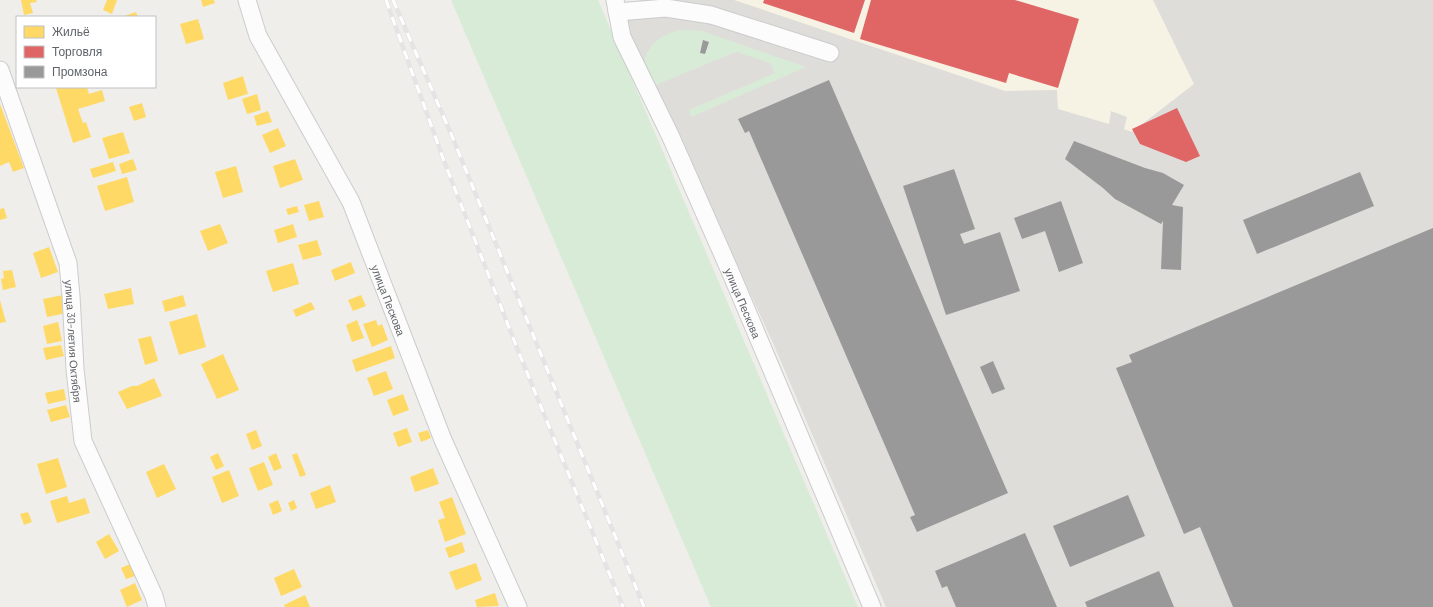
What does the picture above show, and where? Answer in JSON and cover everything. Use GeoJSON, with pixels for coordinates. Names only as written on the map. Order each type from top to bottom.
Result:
{"type":"FeatureCollection","features":[{"type":"Feature","properties":{"kind":"street","name":"улица Пескова"},"geometry":{"type":"LineString","coordinates":[[247,0],[258,36],[351,202],[443,440],[518,607]]}},
{"type":"Feature","properties":{"kind":"street","name":"улица Пескова"},"geometry":{"type":"LineString","coordinates":[[616,6],[622,37],[670,135],[730,271],[872,607]]}},
{"type":"Feature","properties":{"kind":"street"},"geometry":{"type":"LineString","coordinates":[[616,6],[666,8],[711,15],[830,53]]}},
{"type":"Feature","properties":{"kind":"street","name":"улица 30-летия Октября"},"geometry":{"type":"LineString","coordinates":[[0,70],[68,263],[75,369],[83,441],[158,607]]}},
{"type":"Feature","properties":{"kind":"shaded area"},"geometry":{"type":"Polygon","coordinates":[[[639,0],[734,0],[1005,91],[1057,90],[1058,109],[1109,124],[1111,111],[1127,117],[1124,129],[1132,132],[1194,84],[1153,0],[1433,0],[1433,607],[886,607],[773,343],[626,24],[639,0]]]}},
{"type":"Feature","properties":{"kind":"shaded area"},"geometry":{"type":"Polygon","coordinates":[[[734,0],[1153,0],[1194,84],[1132,132],[1124,130],[1112,111],[1109,124],[1058,109],[1056,90],[1005,91],[734,0]]]}},
{"type":"Feature","properties":{"kind":"green space"},"geometry":{"type":"Polygon","coordinates":[[[451,0],[598,0],[858,607],[711,607],[451,0]]]}},
{"type":"Feature","properties":{"kind":"green space"},"geometry":{"type":"Polygon","coordinates":[[[677,31],[702,31],[806,67],[691,117],[689,110],[775,73],[770,63],[736,52],[656,85],[649,83],[645,74],[644,66],[648,51],[659,39],[666,35],[677,31]]]}},
{"type":"Feature","properties":{"kind":"building: Жильё"},"geometry":{"type":"Polygon","coordinates":[[[21,0],[36,0],[37,2],[30,3],[33,13],[24,15],[21,0]]]}},
{"type":"Feature","properties":{"kind":"building: Жильё"},"geometry":{"type":"Polygon","coordinates":[[[107,0],[117,0],[112,14],[103,10],[107,0]]]}},
{"type":"Feature","properties":{"kind":"building: Жильё"},"geometry":{"type":"Polygon","coordinates":[[[201,0],[214,0],[215,3],[203,7],[201,0]]]}},
{"type":"Feature","properties":{"kind":"building: Жильё"},"geometry":{"type":"Polygon","coordinates":[[[136,12],[138,16],[124,16],[136,12]]]}},
{"type":"Feature","properties":{"kind":"building: Жильё"},"geometry":{"type":"Polygon","coordinates":[[[198,19],[204,39],[186,44],[180,24],[198,19]]]}},
{"type":"Feature","properties":{"kind":"building: Жильё"},"geometry":{"type":"Polygon","coordinates":[[[243,76],[248,94],[228,100],[223,83],[243,76]]]}},
{"type":"Feature","properties":{"kind":"building: Жильё"},"geometry":{"type":"Polygon","coordinates":[[[56,88],[87,88],[89,94],[102,90],[105,101],[78,109],[83,123],[86,122],[91,137],[73,143],[56,88]]]}},
{"type":"Feature","properties":{"kind":"building: Жильё"},"geometry":{"type":"Polygon","coordinates":[[[257,94],[261,110],[247,114],[242,99],[257,94]]]}},
{"type":"Feature","properties":{"kind":"building: Жильё"},"geometry":{"type":"Polygon","coordinates":[[[142,103],[146,117],[134,121],[129,107],[142,103]]]}},
{"type":"Feature","properties":{"kind":"building: Жильё"},"geometry":{"type":"Polygon","coordinates":[[[0,104],[24,168],[13,172],[9,162],[0,166],[0,104]]]}},
{"type":"Feature","properties":{"kind":"building: Жильё"},"geometry":{"type":"Polygon","coordinates":[[[268,111],[272,122],[257,126],[254,116],[268,111]]]}},
{"type":"Feature","properties":{"kind":"building: Жильё"},"geometry":{"type":"Polygon","coordinates":[[[278,128],[286,146],[270,153],[262,135],[278,128]]]}},
{"type":"Feature","properties":{"kind":"building: Жильё"},"geometry":{"type":"Polygon","coordinates":[[[123,132],[130,153],[109,159],[102,138],[123,132]]]}},
{"type":"Feature","properties":{"kind":"building: Жильё"},"geometry":{"type":"Polygon","coordinates":[[[133,159],[137,170],[122,174],[119,164],[133,159]]]}},
{"type":"Feature","properties":{"kind":"building: Жильё"},"geometry":{"type":"Polygon","coordinates":[[[295,159],[303,180],[280,188],[273,166],[295,159]]]}},
{"type":"Feature","properties":{"kind":"building: Жильё"},"geometry":{"type":"Polygon","coordinates":[[[113,162],[116,171],[93,178],[90,169],[113,162]]]}},
{"type":"Feature","properties":{"kind":"building: Жильё"},"geometry":{"type":"Polygon","coordinates":[[[236,166],[243,192],[223,198],[215,172],[236,166]]]}},
{"type":"Feature","properties":{"kind":"building: Жильё"},"geometry":{"type":"Polygon","coordinates":[[[127,177],[134,202],[105,211],[97,186],[127,177]]]}},
{"type":"Feature","properties":{"kind":"building: Жильё"},"geometry":{"type":"Polygon","coordinates":[[[319,201],[324,217],[309,221],[304,205],[319,201]]]}},
{"type":"Feature","properties":{"kind":"building: Жильё"},"geometry":{"type":"Polygon","coordinates":[[[297,206],[299,212],[288,215],[286,209],[297,206]]]}},
{"type":"Feature","properties":{"kind":"building: Жильё"},"geometry":{"type":"Polygon","coordinates":[[[4,208],[7,218],[0,220],[0,209],[4,208]]]}},
{"type":"Feature","properties":{"kind":"building: Жильё"},"geometry":{"type":"Polygon","coordinates":[[[220,224],[228,243],[208,251],[200,231],[220,224]]]}},
{"type":"Feature","properties":{"kind":"building: Жильё"},"geometry":{"type":"Polygon","coordinates":[[[293,224],[297,237],[278,243],[274,230],[293,224]]]}},
{"type":"Feature","properties":{"kind":"building: Жильё"},"geometry":{"type":"Polygon","coordinates":[[[317,240],[322,255],[303,260],[298,245],[317,240]]]}},
{"type":"Feature","properties":{"kind":"building: Жильё"},"geometry":{"type":"Polygon","coordinates":[[[49,247],[58,272],[41,278],[33,253],[49,247]]]}},
{"type":"Feature","properties":{"kind":"building: Жильё"},"geometry":{"type":"Polygon","coordinates":[[[351,262],[355,273],[335,281],[331,270],[351,262]]]}},
{"type":"Feature","properties":{"kind":"building: Жильё"},"geometry":{"type":"Polygon","coordinates":[[[293,263],[299,284],[273,292],[266,271],[293,263]]]}},
{"type":"Feature","properties":{"kind":"building: Жильё"},"geometry":{"type":"Polygon","coordinates":[[[12,270],[16,287],[3,290],[1,279],[4,278],[3,271],[12,270]]]}},
{"type":"Feature","properties":{"kind":"building: Жильё"},"geometry":{"type":"Polygon","coordinates":[[[131,288],[134,304],[108,309],[104,294],[131,288]]]}},
{"type":"Feature","properties":{"kind":"building: Жильё"},"geometry":{"type":"Polygon","coordinates":[[[63,295],[67,313],[47,317],[43,299],[63,295]]]}},
{"type":"Feature","properties":{"kind":"building: Жильё"},"geometry":{"type":"Polygon","coordinates":[[[183,295],[186,306],[165,312],[162,301],[183,295]]]}},
{"type":"Feature","properties":{"kind":"building: Жильё"},"geometry":{"type":"Polygon","coordinates":[[[361,295],[366,306],[353,311],[348,300],[361,295]]]}},
{"type":"Feature","properties":{"kind":"building: Жильё"},"geometry":{"type":"Polygon","coordinates":[[[0,300],[6,322],[0,323],[0,300]]]}},
{"type":"Feature","properties":{"kind":"building: Жильё"},"geometry":{"type":"Polygon","coordinates":[[[311,302],[315,309],[296,317],[293,310],[311,302]]]}},
{"type":"Feature","properties":{"kind":"building: Жильё"},"geometry":{"type":"Polygon","coordinates":[[[197,314],[206,347],[179,355],[169,322],[197,314]]]}},
{"type":"Feature","properties":{"kind":"building: Жильё"},"geometry":{"type":"Polygon","coordinates":[[[357,320],[364,338],[352,342],[346,325],[357,320]]]}},
{"type":"Feature","properties":{"kind":"building: Жильё"},"geometry":{"type":"Polygon","coordinates":[[[376,320],[378,326],[382,324],[388,340],[372,347],[363,324],[376,320]]]}},
{"type":"Feature","properties":{"kind":"building: Жильё"},"geometry":{"type":"Polygon","coordinates":[[[58,322],[62,341],[47,344],[43,326],[58,322]]]}},
{"type":"Feature","properties":{"kind":"building: Жильё"},"geometry":{"type":"Polygon","coordinates":[[[151,336],[158,361],[145,365],[138,339],[151,336]]]}},
{"type":"Feature","properties":{"kind":"building: Жильё"},"geometry":{"type":"Polygon","coordinates":[[[61,345],[64,356],[46,360],[43,348],[61,345]]]}},
{"type":"Feature","properties":{"kind":"building: Жильё"},"geometry":{"type":"Polygon","coordinates":[[[391,346],[395,358],[356,372],[352,360],[391,346]]]}},
{"type":"Feature","properties":{"kind":"building: Жильё"},"geometry":{"type":"Polygon","coordinates":[[[223,354],[239,390],[217,399],[201,364],[223,354]]]}},
{"type":"Feature","properties":{"kind":"building: Жильё"},"geometry":{"type":"Polygon","coordinates":[[[386,371],[393,389],[374,396],[367,378],[386,371]]]}},
{"type":"Feature","properties":{"kind":"building: Жильё"},"geometry":{"type":"Polygon","coordinates":[[[154,378],[162,396],[127,409],[118,392],[132,386],[137,386],[154,378]]]}},
{"type":"Feature","properties":{"kind":"building: Жильё"},"geometry":{"type":"Polygon","coordinates":[[[64,389],[66,400],[48,404],[45,393],[64,389]]]}},
{"type":"Feature","properties":{"kind":"building: Жильё"},"geometry":{"type":"Polygon","coordinates":[[[403,394],[409,410],[393,416],[387,400],[403,394]]]}},
{"type":"Feature","properties":{"kind":"building: Жильё"},"geometry":{"type":"Polygon","coordinates":[[[66,405],[70,417],[51,422],[47,410],[66,405]]]}},
{"type":"Feature","properties":{"kind":"building: Жильё"},"geometry":{"type":"Polygon","coordinates":[[[407,428],[412,442],[398,447],[393,433],[407,428]]]}},
{"type":"Feature","properties":{"kind":"building: Жильё"},"geometry":{"type":"Polygon","coordinates":[[[256,430],[262,446],[252,450],[246,434],[256,430]]]}},
{"type":"Feature","properties":{"kind":"building: Жильё"},"geometry":{"type":"Polygon","coordinates":[[[428,430],[431,438],[421,442],[418,433],[428,430]]]}},
{"type":"Feature","properties":{"kind":"building: Жильё"},"geometry":{"type":"Polygon","coordinates":[[[218,453],[224,466],[216,470],[210,457],[218,453]]]}},
{"type":"Feature","properties":{"kind":"building: Жильё"},"geometry":{"type":"Polygon","coordinates":[[[276,453],[282,468],[274,471],[268,457],[276,453]]]}},
{"type":"Feature","properties":{"kind":"building: Жильё"},"geometry":{"type":"Polygon","coordinates":[[[297,453],[306,475],[300,477],[292,455],[297,453]]]}},
{"type":"Feature","properties":{"kind":"building: Жильё"},"geometry":{"type":"Polygon","coordinates":[[[58,458],[67,487],[46,494],[37,464],[58,458]]]}},
{"type":"Feature","properties":{"kind":"building: Жильё"},"geometry":{"type":"Polygon","coordinates":[[[264,462],[273,485],[258,491],[249,468],[264,462]]]}},
{"type":"Feature","properties":{"kind":"building: Жильё"},"geometry":{"type":"Polygon","coordinates":[[[164,464],[176,489],[157,498],[146,472],[164,464]]]}},
{"type":"Feature","properties":{"kind":"building: Жильё"},"geometry":{"type":"Polygon","coordinates":[[[433,468],[439,484],[415,492],[410,477],[433,468]]]}},
{"type":"Feature","properties":{"kind":"building: Жильё"},"geometry":{"type":"Polygon","coordinates":[[[229,470],[239,496],[222,503],[212,477],[229,470]]]}},
{"type":"Feature","properties":{"kind":"building: Жильё"},"geometry":{"type":"Polygon","coordinates":[[[330,485],[336,502],[316,509],[310,493],[330,485]]]}},
{"type":"Feature","properties":{"kind":"building: Жильё"},"geometry":{"type":"Polygon","coordinates":[[[67,496],[69,503],[85,498],[90,513],[57,523],[50,501],[67,496]]]}},
{"type":"Feature","properties":{"kind":"building: Жильё"},"geometry":{"type":"Polygon","coordinates":[[[452,497],[466,534],[445,542],[438,520],[445,518],[439,502],[452,497]]]}},
{"type":"Feature","properties":{"kind":"building: Жильё"},"geometry":{"type":"Polygon","coordinates":[[[278,500],[282,511],[273,515],[269,504],[278,500]]]}},
{"type":"Feature","properties":{"kind":"building: Жильё"},"geometry":{"type":"Polygon","coordinates":[[[294,500],[297,508],[291,511],[288,503],[294,500]]]}},
{"type":"Feature","properties":{"kind":"building: Жильё"},"geometry":{"type":"Polygon","coordinates":[[[28,512],[32,522],[24,525],[20,514],[28,512]]]}},
{"type":"Feature","properties":{"kind":"building: Жильё"},"geometry":{"type":"Polygon","coordinates":[[[109,534],[119,551],[105,559],[96,542],[109,534]]]}},
{"type":"Feature","properties":{"kind":"building: Жильё"},"geometry":{"type":"Polygon","coordinates":[[[462,542],[465,552],[449,558],[445,548],[462,542]]]}},
{"type":"Feature","properties":{"kind":"building: Жильё"},"geometry":{"type":"Polygon","coordinates":[[[476,563],[482,580],[456,590],[449,572],[476,563]]]}},
{"type":"Feature","properties":{"kind":"building: Жильё"},"geometry":{"type":"Polygon","coordinates":[[[130,564],[135,576],[126,579],[121,568],[130,564]]]}},
{"type":"Feature","properties":{"kind":"building: Жильё"},"geometry":{"type":"Polygon","coordinates":[[[294,569],[302,587],[281,596],[274,578],[294,569]]]}},
{"type":"Feature","properties":{"kind":"building: Жильё"},"geometry":{"type":"Polygon","coordinates":[[[135,583],[142,600],[127,607],[120,590],[135,583]]]}},
{"type":"Feature","properties":{"kind":"building: Жильё"},"geometry":{"type":"Polygon","coordinates":[[[495,593],[499,606],[477,607],[475,600],[495,593]]]}},
{"type":"Feature","properties":{"kind":"building: Жильё"},"geometry":{"type":"Polygon","coordinates":[[[305,595],[310,607],[285,607],[284,605],[305,595]]]}},
{"type":"Feature","properties":{"kind":"building: Торговля"},"geometry":{"type":"Polygon","coordinates":[[[764,0],[865,0],[854,33],[763,3],[764,0]]]}},
{"type":"Feature","properties":{"kind":"building: Торговля"},"geometry":{"type":"Polygon","coordinates":[[[871,0],[1015,0],[1079,19],[1058,88],[1009,73],[1006,83],[860,39],[871,0]]]}},
{"type":"Feature","properties":{"kind":"building: Торговля"},"geometry":{"type":"Polygon","coordinates":[[[1177,108],[1200,156],[1186,162],[1140,144],[1132,129],[1177,108]]]}},
{"type":"Feature","properties":{"kind":"building: Промзона"},"geometry":{"type":"Polygon","coordinates":[[[703,40],[709,42],[705,54],[700,53],[703,40]]]}},
{"type":"Feature","properties":{"kind":"building: Промзона"},"geometry":{"type":"Polygon","coordinates":[[[829,80],[1008,493],[917,532],[910,517],[915,515],[749,131],[745,133],[738,119],[829,80]]]}},
{"type":"Feature","properties":{"kind":"building: Промзона"},"geometry":{"type":"Polygon","coordinates":[[[1074,141],[1145,168],[1163,173],[1184,185],[1172,205],[1183,207],[1181,270],[1161,269],[1163,221],[1161,224],[1115,199],[1065,159],[1074,141]]]}},
{"type":"Feature","properties":{"kind":"building: Промзона"},"geometry":{"type":"Polygon","coordinates":[[[954,169],[975,229],[960,234],[964,244],[1000,232],[1020,291],[946,315],[903,186],[954,169]]]}},
{"type":"Feature","properties":{"kind":"building: Промзона"},"geometry":{"type":"Polygon","coordinates":[[[1360,172],[1374,206],[1257,254],[1243,220],[1360,172]]]}},
{"type":"Feature","properties":{"kind":"building: Промзона"},"geometry":{"type":"Polygon","coordinates":[[[1061,201],[1083,263],[1059,272],[1045,231],[1022,239],[1014,218],[1061,201]]]}},
{"type":"Feature","properties":{"kind":"building: Промзона"},"geometry":{"type":"Polygon","coordinates":[[[1433,228],[1433,607],[1233,607],[1200,527],[1184,534],[1116,368],[1132,362],[1129,355],[1433,228]]]}},
{"type":"Feature","properties":{"kind":"building: Промзона"},"geometry":{"type":"Polygon","coordinates":[[[993,361],[1005,389],[992,394],[980,367],[993,361]]]}},
{"type":"Feature","properties":{"kind":"building: Промзона"},"geometry":{"type":"Polygon","coordinates":[[[1128,495],[1145,536],[1070,567],[1053,526],[1128,495]]]}},
{"type":"Feature","properties":{"kind":"building: Промзона"},"geometry":{"type":"Polygon","coordinates":[[[1025,533],[1057,607],[956,607],[947,586],[942,588],[935,571],[1025,533]]]}},
{"type":"Feature","properties":{"kind":"building: Промзона"},"geometry":{"type":"Polygon","coordinates":[[[1159,571],[1174,607],[1087,607],[1085,602],[1159,571]]]}},
{"type":"Feature","properties":{"kind":"railway"},"geometry":{"type":"LineString","coordinates":[[386,0],[444,161],[519,353],[623,607]]}},
{"type":"Feature","properties":{"kind":"railway"},"geometry":{"type":"LineString","coordinates":[[393,0],[452,136],[644,607]]}}]}
